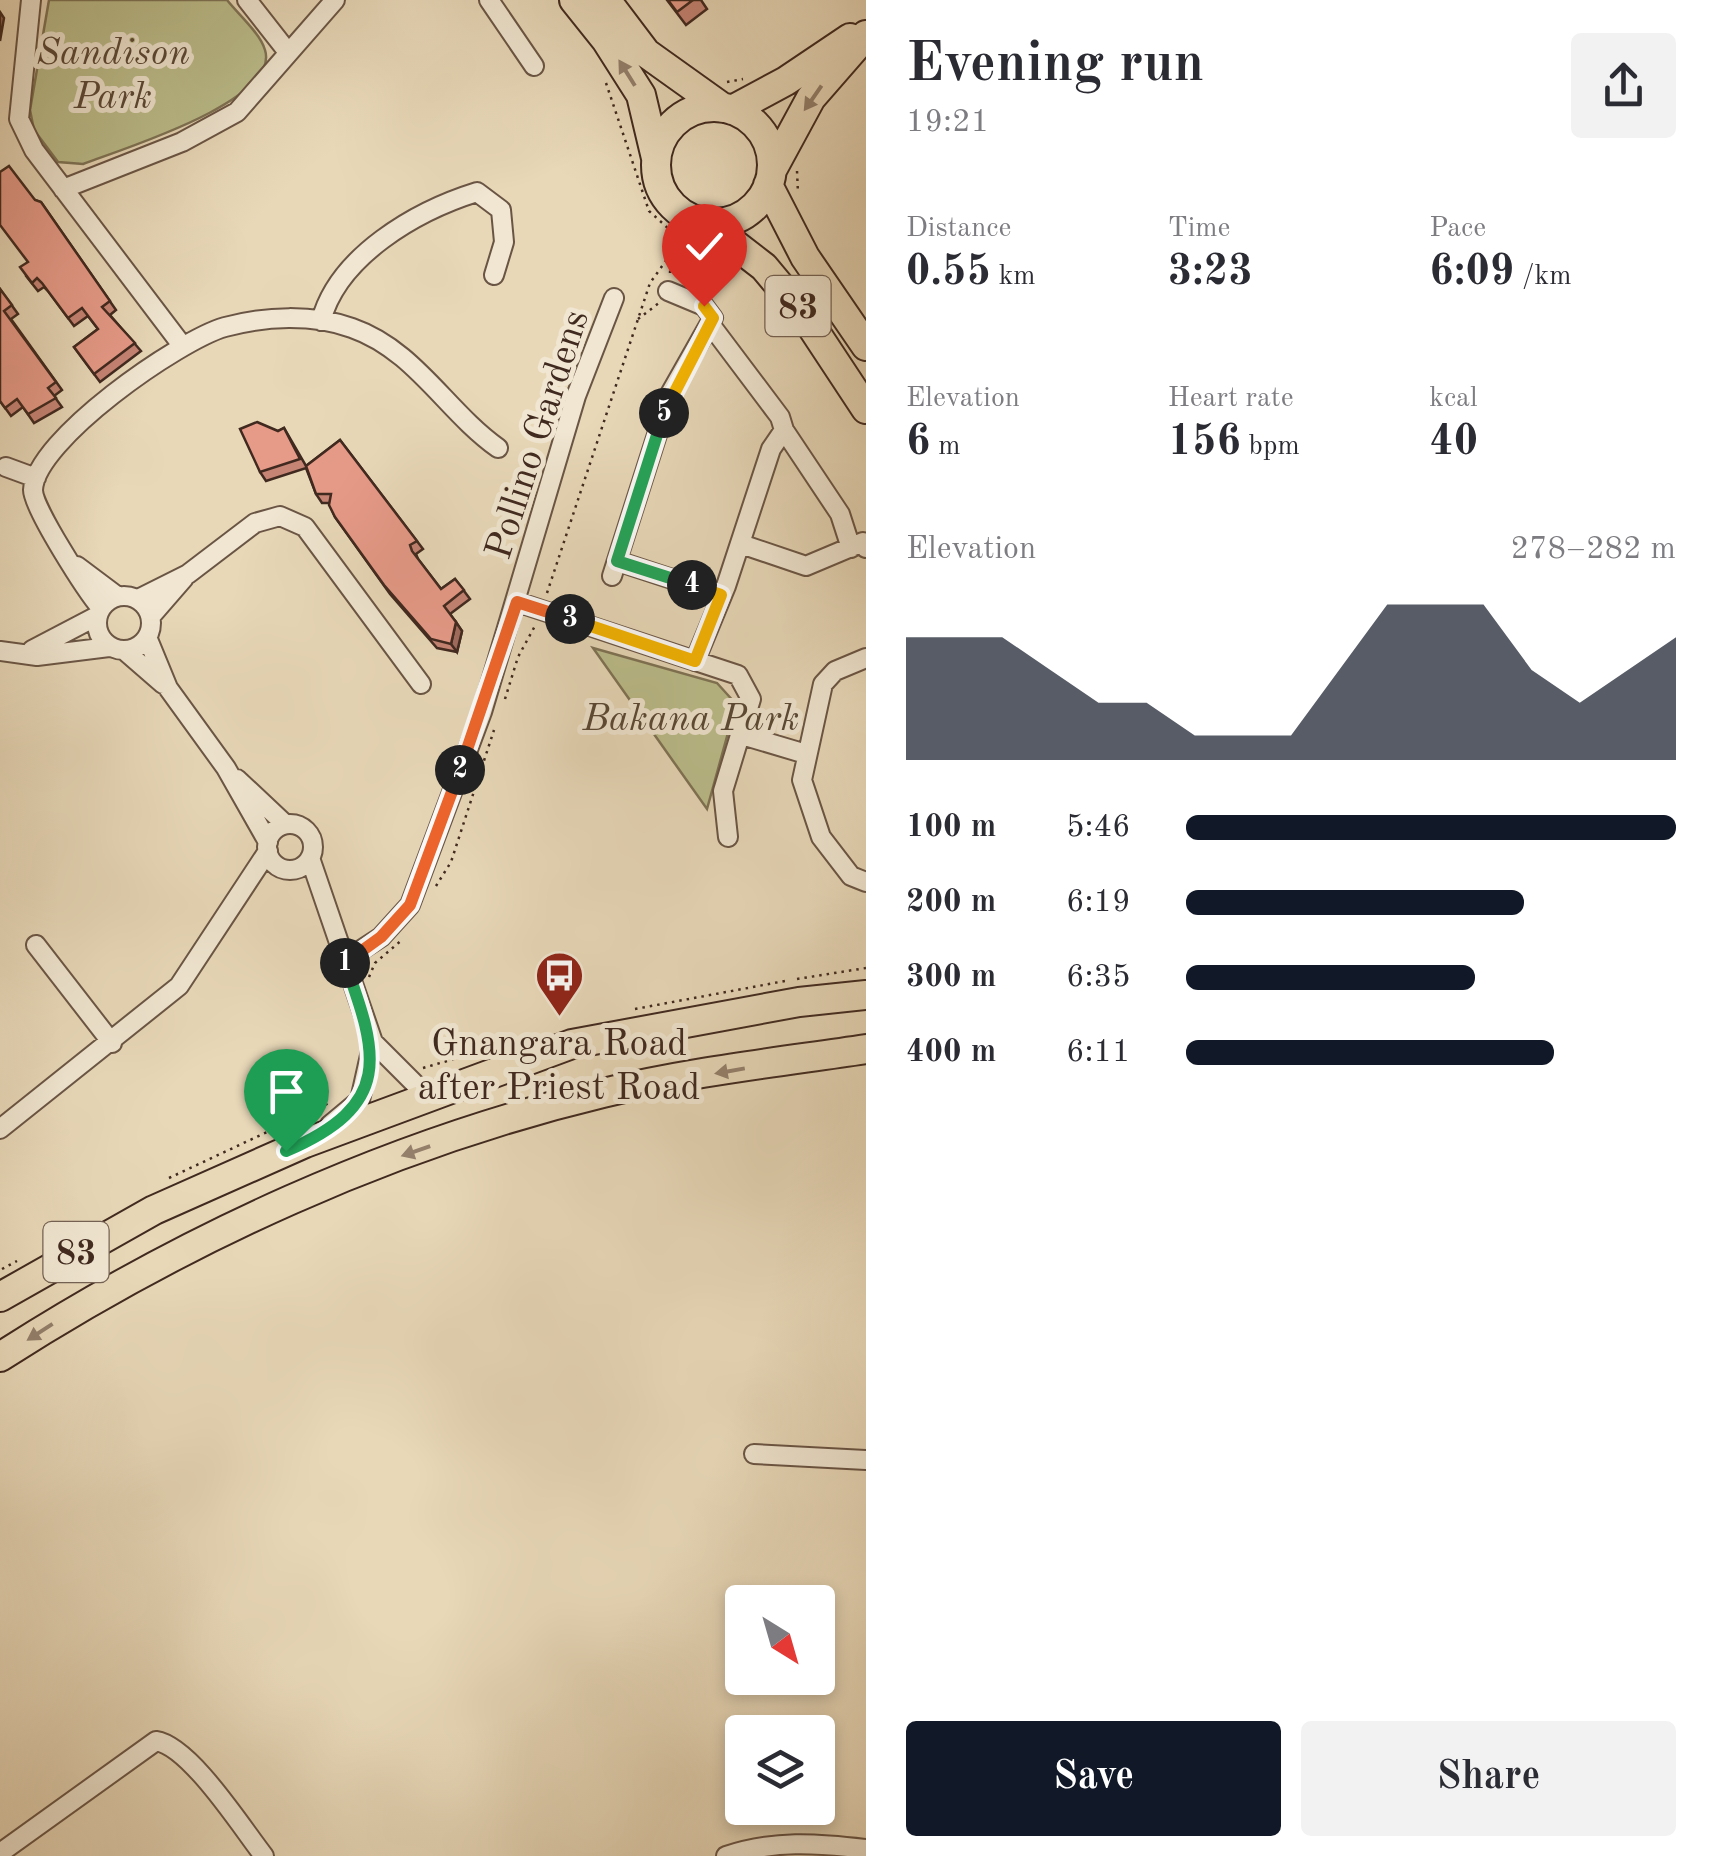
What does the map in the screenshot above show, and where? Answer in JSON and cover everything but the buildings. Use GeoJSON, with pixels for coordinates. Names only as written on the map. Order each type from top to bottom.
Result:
{"type":"FeatureCollection","features":[{"type":"Feature","properties":{"kind":"main road"},"geometry":{"type":"LineString","coordinates":[[574,0],[606,40],[640,95],[656,158]]}},
{"type":"Feature","properties":{"kind":"main road"},"geometry":{"type":"LineString","coordinates":[[606,0],[646,54],[728,109]]}},
{"type":"Feature","properties":{"kind":"main road"},"geometry":{"type":"LineString","coordinates":[[656,158],[661,140],[686,114],[728,109],[786,81],[866,27]]}},
{"type":"Feature","properties":{"kind":"main road"},"geometry":{"type":"LineString","coordinates":[[695,230],[738,218],[761,199],[811,98],[866,35]]}},
{"type":"Feature","properties":{"kind":"main road","name":"83"},"geometry":{"type":"LineString","coordinates":[[728,109],[758,127],[766,140],[770,177],[805,257],[866,346]]}},
{"type":"Feature","properties":{"kind":"main road","name":"83"},"geometry":{"type":"LineString","coordinates":[[656,158],[657,177],[674,208],[695,230],[764,267],[804,314],[866,409]]}},
{"type":"Feature","properties":{"kind":"main road","name":"83"},"geometry":{"type":"LineString","coordinates":[[0,1297],[154,1210],[306,1143],[423,1083],[586,1040],[799,1002],[866,979]]}},
{"type":"Feature","properties":{"kind":"main road"},"geometry":{"type":"LineString","coordinates":[[799,1002],[866,995]]}},
{"type":"Feature","properties":{"kind":"main road","name":"83"},"geometry":{"type":"LineString","coordinates":[[0,1358],[81,1306],[246,1219],[414,1151],[604,1093],[866,1049]]}},
{"type":"Feature","properties":{"kind":"street"},"geometry":{"type":"LineString","coordinates":[[31,0],[19,119],[34,150],[180,344]]}},
{"type":"Feature","properties":{"kind":"street"},"geometry":{"type":"LineString","coordinates":[[248,0],[287,52]]}},
{"type":"Feature","properties":{"kind":"street"},"geometry":{"type":"LineString","coordinates":[[63,189],[182,142],[237,112],[334,0]]}},
{"type":"Feature","properties":{"kind":"street"},"geometry":{"type":"LineString","coordinates":[[489,0],[534,66]]}},
{"type":"Feature","properties":{"kind":"street"},"geometry":{"type":"LineString","coordinates":[[321,321],[328,294],[346,270],[436,205],[477,192],[500,210],[504,242],[494,276]]}},
{"type":"Feature","properties":{"kind":"street"},"geometry":{"type":"LineString","coordinates":[[668,291],[708,309],[713,318],[670,394],[615,568],[721,595]]}},
{"type":"Feature","properties":{"kind":"street","name":"Pollino Gardens"},"geometry":{"type":"LineString","coordinates":[[344,961],[381,937],[410,905],[482,712],[576,396],[614,298]]}},
{"type":"Feature","properties":{"kind":"street"},"geometry":{"type":"LineString","coordinates":[[168,688],[98,635],[99,612],[37,509],[36,478],[64,436],[180,344],[254,321],[321,321],[381,341],[420,371],[474,432],[498,448]]}},
{"type":"Feature","properties":{"kind":"street"},"geometry":{"type":"LineString","coordinates":[[710,324],[780,417],[784,430],[859,548],[806,566],[740,544]]}},
{"type":"Feature","properties":{"kind":"street"},"geometry":{"type":"LineString","coordinates":[[695,661],[771,450],[784,430]]}},
{"type":"Feature","properties":{"kind":"street"},"geometry":{"type":"LineString","coordinates":[[6,467],[36,478]]}},
{"type":"Feature","properties":{"kind":"street"},"geometry":{"type":"LineString","coordinates":[[324,900],[275,857],[226,768],[168,688],[148,637],[150,616],[188,574],[255,523],[280,516],[305,527],[421,684]]}},
{"type":"Feature","properties":{"kind":"street"},"geometry":{"type":"LineString","coordinates":[[73,563],[117,596],[138,599],[188,574]]}},
{"type":"Feature","properties":{"kind":"street"},"geometry":{"type":"LineString","coordinates":[[27,652],[99,612],[117,596]]}},
{"type":"Feature","properties":{"kind":"street"},"geometry":{"type":"LineString","coordinates":[[138,599],[150,616]]}},
{"type":"Feature","properties":{"kind":"street"},"geometry":{"type":"LineString","coordinates":[[517,602],[738,675],[747,686],[750,712],[723,791],[728,836]]}},
{"type":"Feature","properties":{"kind":"street"},"geometry":{"type":"LineString","coordinates":[[0,651],[37,656],[117,649],[148,637]]}},
{"type":"Feature","properties":{"kind":"street"},"geometry":{"type":"LineString","coordinates":[[866,658],[835,671],[823,684],[802,780],[820,837],[851,876],[866,882]]}},
{"type":"Feature","properties":{"kind":"street"},"geometry":{"type":"LineString","coordinates":[[742,735],[806,754]]}},
{"type":"Feature","properties":{"kind":"street"},"geometry":{"type":"LineString","coordinates":[[226,768],[285,824],[308,833],[313,849],[310,858],[373,1042],[423,1083]]}},
{"type":"Feature","properties":{"kind":"street"},"geometry":{"type":"LineString","coordinates":[[0,1129],[112,1044],[179,986],[233,906],[275,857],[285,824]]}},
{"type":"Feature","properties":{"kind":"street"},"geometry":{"type":"LineString","coordinates":[[275,857],[310,858]]}},
{"type":"Feature","properties":{"kind":"street"},"geometry":{"type":"LineString","coordinates":[[36,945],[112,1044]]}},
{"type":"Feature","properties":{"kind":"street"},"geometry":{"type":"LineString","coordinates":[[306,1143],[360,1100],[373,1042]]}},
{"type":"Feature","properties":{"kind":"street"},"geometry":{"type":"LineString","coordinates":[[754,1454],[866,1460]]}},
{"type":"Feature","properties":{"kind":"street"},"geometry":{"type":"LineString","coordinates":[[0,1853],[142,1747],[156,1741],[170,1743],[185,1758],[264,1856]]}},
{"type":"Feature","properties":{"kind":"street"},"geometry":{"type":"LineString","coordinates":[[726,1856],[756,1846],[803,1841],[866,1848]]}},
{"type":"Feature","properties":{"kind":"path"},"geometry":{"type":"LineString","coordinates":[[500,713],[541,610],[650,283],[695,230]]}},
{"type":"Feature","properties":{"kind":"path"},"geometry":{"type":"LineString","coordinates":[[433,890],[451,862],[494,732]]}},
{"type":"Feature","properties":{"kind":"path"},"geometry":{"type":"LineString","coordinates":[[368,981],[375,963],[398,947],[406,933]]}},
{"type":"Feature","properties":{"kind":"path"},"geometry":{"type":"LineString","coordinates":[[634,1009],[866,968]]}},
{"type":"Feature","properties":{"kind":"path"},"geometry":{"type":"LineString","coordinates":[[423,1083],[514,1041]]}},
{"type":"Feature","properties":{"kind":"green space","name":"Sandison Park"},"geometry":{"type":"Polygon","coordinates":[[[49,0],[227,0],[262,44],[263,69],[248,87],[194,121],[83,164],[58,162],[34,130],[30,110],[49,0]]]}},
{"type":"Feature","properties":{"kind":"green space","name":"Bakana Park"},"geometry":{"type":"Polygon","coordinates":[[[593,648],[717,683],[736,704],[707,809],[593,648]]]}},
{"type":"Feature","properties":{"kind":"place","name":"Gnangara Road after Priest Road"},"geometry":{"type":"Point","coordinates":[559,1018]}},
{"type":"Feature","properties":{"kind":"route"},"geometry":{"type":"LineString","coordinates":[[286,1151],[306,1143],[360,1100],[373,1042],[344,961],[381,937],[410,905],[482,712],[517,602],[695,661],[721,595],[617,561],[670,394],[713,318],[704,306]]}}]}
